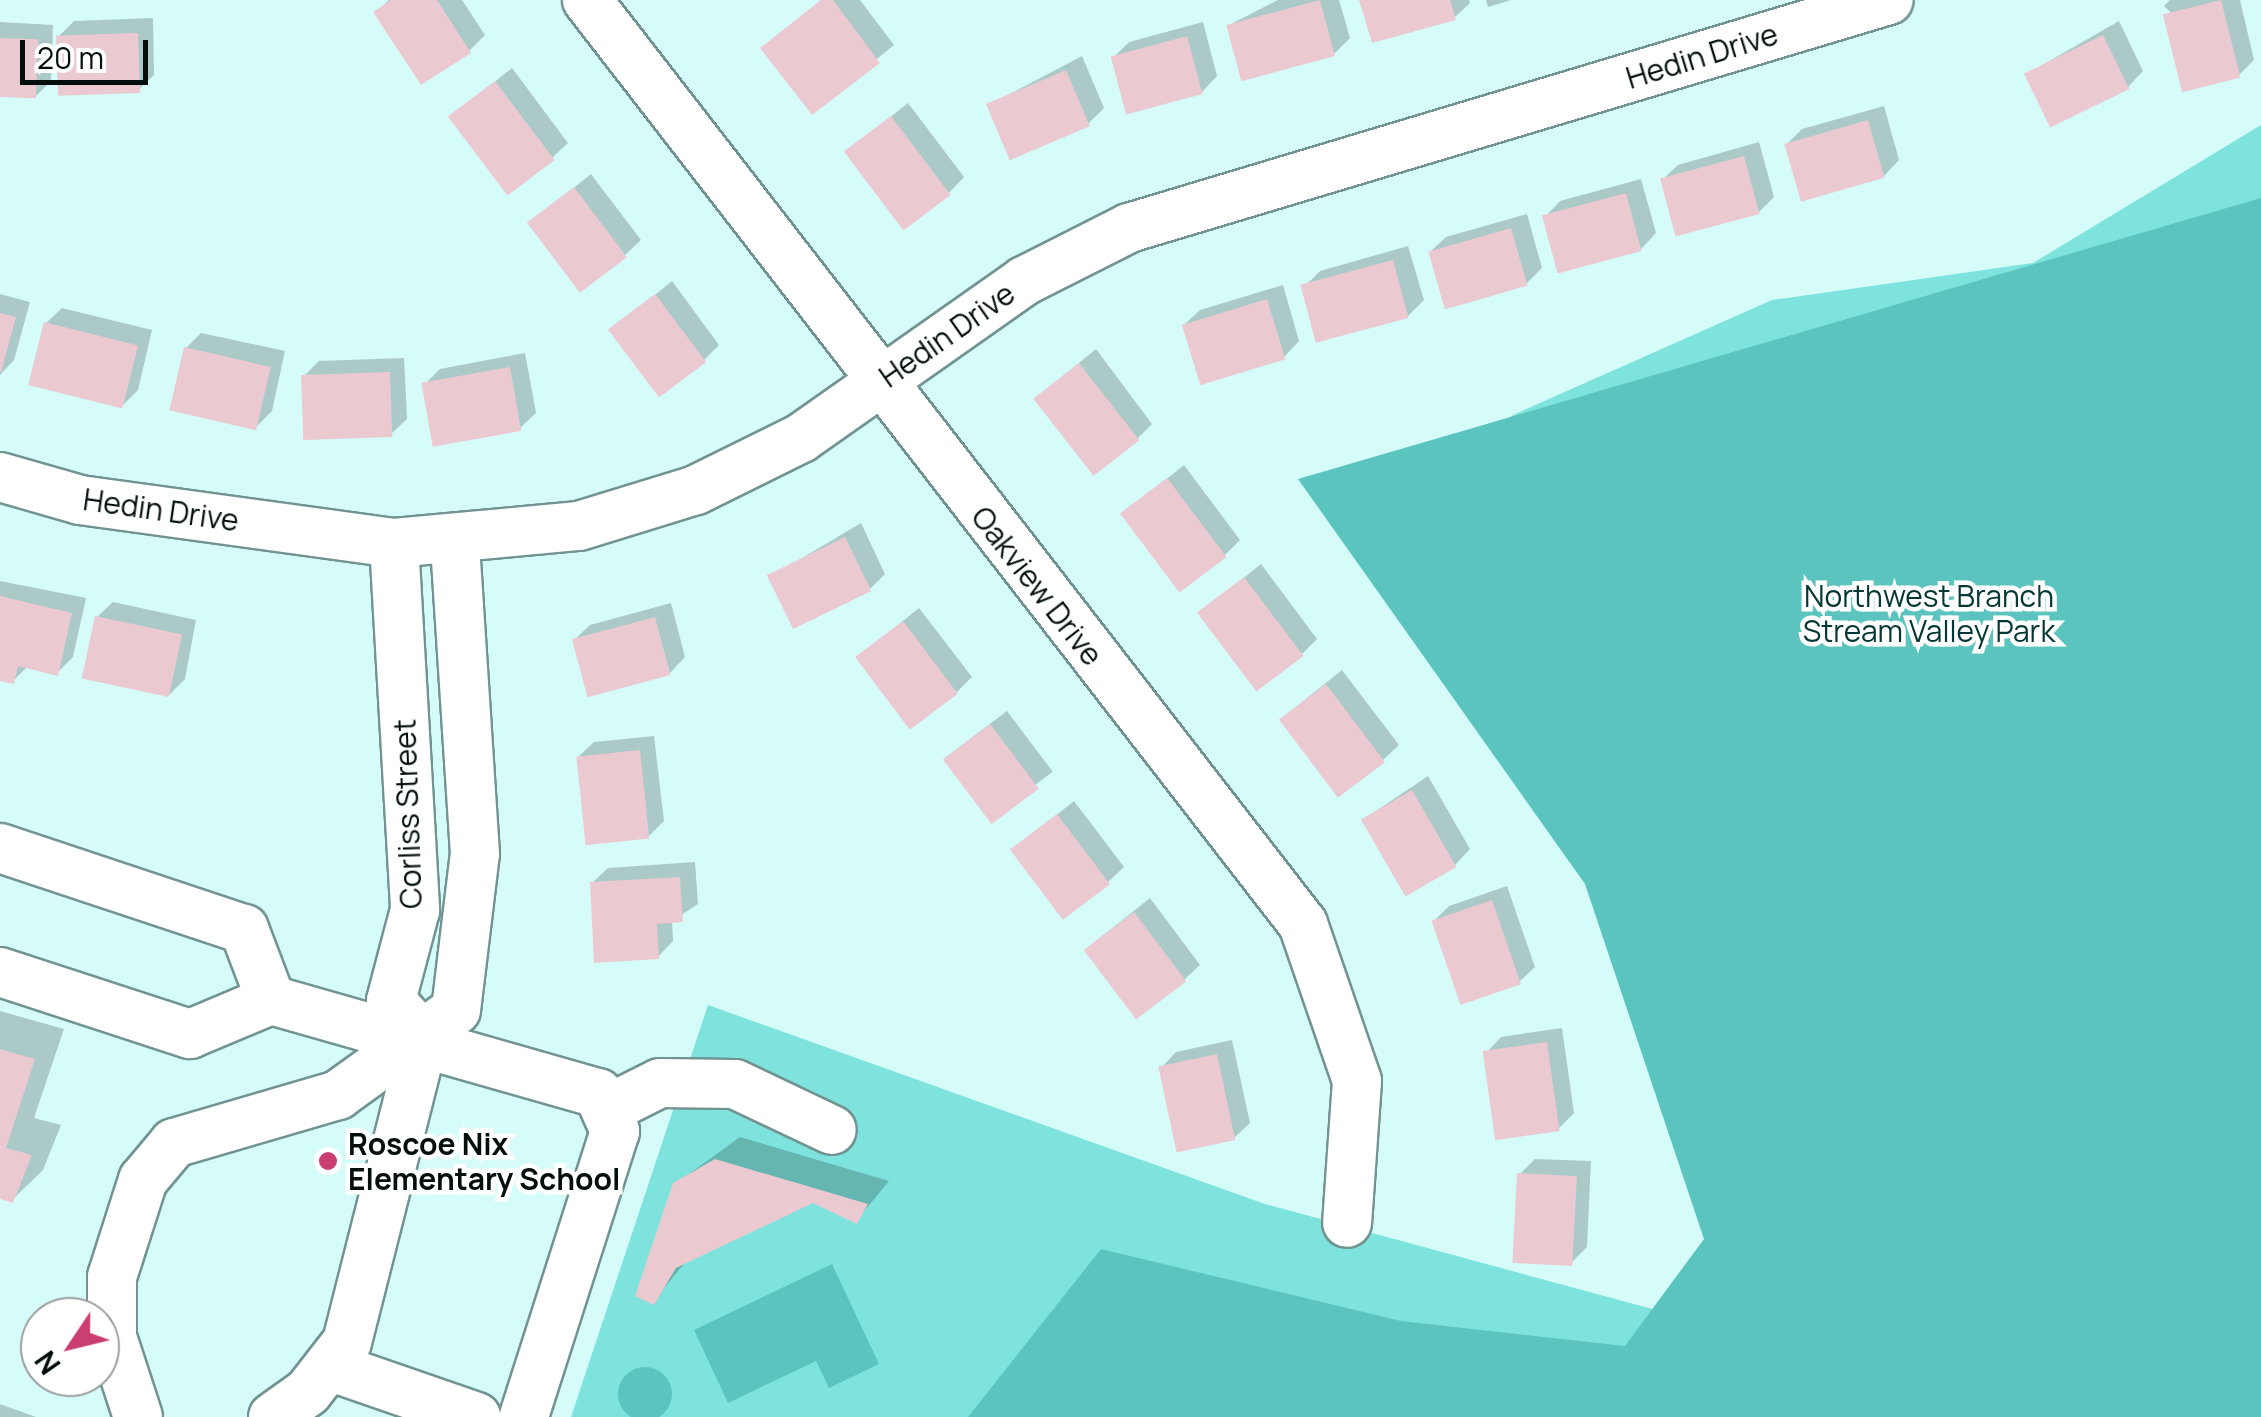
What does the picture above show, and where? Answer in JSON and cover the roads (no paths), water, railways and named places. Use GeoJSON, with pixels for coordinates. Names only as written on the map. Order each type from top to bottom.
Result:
{"type":"FeatureCollection","features":[{"type":"Feature","properties":{"kind":"street","name":"Oakview Drive"},"geometry":{"type":"LineString","coordinates":[[587,0],[878,384],[1303,924],[1357,1081],[1347,1222]]}},
{"type":"Feature","properties":{"kind":"street","name":"Hedin Drive"},"geometry":{"type":"LineString","coordinates":[[0,478],[80,500],[394,544],[455,542],[580,526],[696,490],[801,438],[1024,281],[1129,228],[1889,0]]}},
{"type":"Feature","properties":{"kind":"street","name":"Corliss Street"},"geometry":{"type":"LineString","coordinates":[[394,544],[415,910],[390,1001],[424,1038],[456,1010],[475,854],[455,542]]}},
{"type":"Feature","properties":{"kind":"street"},"geometry":{"type":"LineString","coordinates":[[0,848],[244,929],[271,1000]]}},
{"type":"Feature","properties":{"kind":"street"},"geometry":{"type":"LineString","coordinates":[[413,866],[475,854]]}},
{"type":"Feature","properties":{"kind":"street"},"geometry":{"type":"LineString","coordinates":[[0,972],[190,1034],[271,1000],[424,1038],[598,1093],[615,1131],[524,1417]]}},
{"type":"Feature","properties":{"kind":"street"},"geometry":{"type":"LineString","coordinates":[[273,1417],[328,1366],[347,1342],[424,1038]]}},
{"type":"Feature","properties":{"kind":"street"},"geometry":{"type":"LineString","coordinates":[[138,1417],[112,1337],[112,1277],[143,1180],[174,1143],[338,1095],[424,1038]]}},
{"type":"Feature","properties":{"kind":"street"},"geometry":{"type":"LineString","coordinates":[[606,1110],[660,1083],[735,1084],[832,1130]]}},
{"type":"Feature","properties":{"kind":"street"},"geometry":{"type":"LineString","coordinates":[[328,1366],[476,1417]]}},
{"type":"Feature","properties":{"kind":"place","name":"Roscoe Nix Elementary School"},"geometry":{"type":"Point","coordinates":[328,1161]}},
{"type":"Feature","properties":{"kind":"park label","name":"Northwest Branch Stream Valley Park"},"geometry":{"type":"Point","coordinates":[1929,613]}}]}
